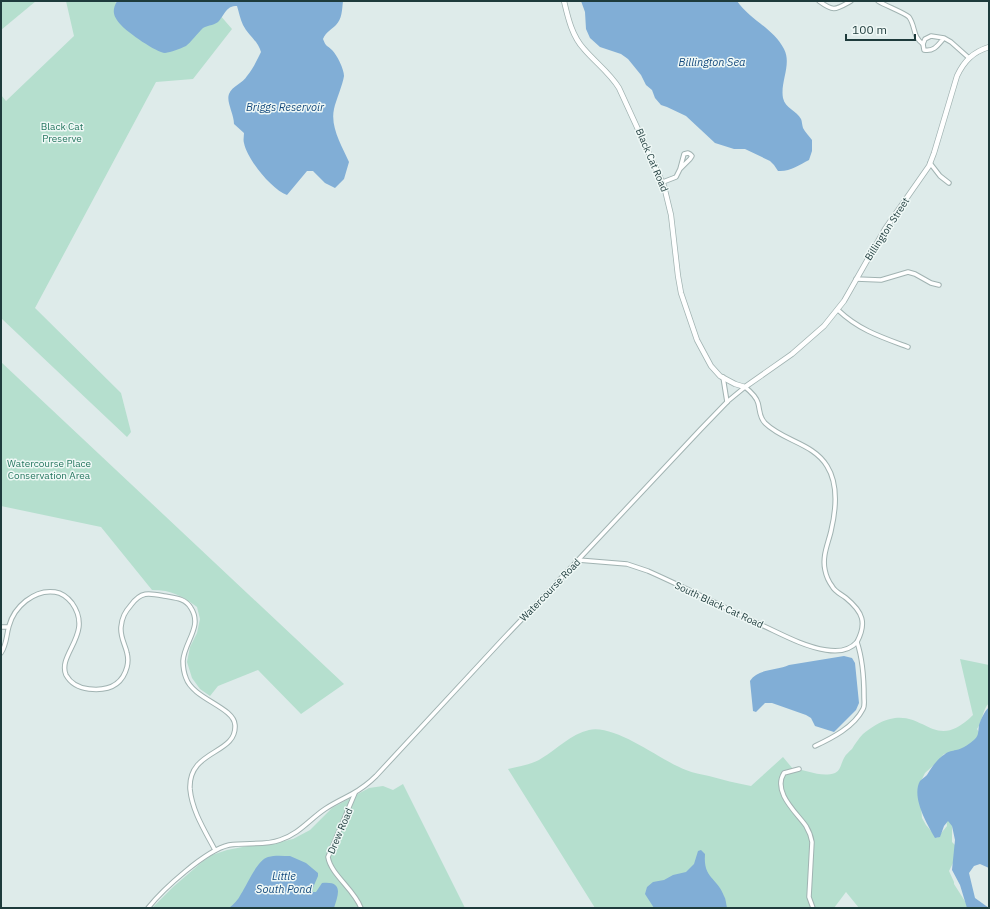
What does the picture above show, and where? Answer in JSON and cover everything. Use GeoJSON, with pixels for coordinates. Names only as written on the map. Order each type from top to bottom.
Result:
{"type":"FeatureCollection","features":[{"type":"Feature","properties":{"kind":"street","name":"Black Cat Road"},"geometry":{"type":"LineString","coordinates":[[564,1],[571,28],[575,36],[584,49],[615,81],[663,182],[671,215],[681,293],[703,353],[711,366],[723,378],[745,387],[752,393],[758,403],[760,415],[766,424],[814,453],[827,465],[831,473],[836,494],[832,525],[824,556],[824,569],[832,588],[854,605],[861,617],[863,626],[857,642],[864,676],[864,708],[854,722],[833,738],[815,746]]}},
{"type":"Feature","properties":{"kind":"street"},"geometry":{"type":"LineString","coordinates":[[819,1],[832,10],[838,9],[851,1]]}},
{"type":"Feature","properties":{"kind":"street"},"geometry":{"type":"LineString","coordinates":[[878,1],[907,15],[912,22],[918,41],[923,44]]}},
{"type":"Feature","properties":{"kind":"street"},"geometry":{"type":"LineString","coordinates":[[944,38],[930,51],[924,50],[923,44],[925,40],[931,36],[944,38],[951,42],[969,58]]}},
{"type":"Feature","properties":{"kind":"street","name":"Billington Street"},"geometry":{"type":"LineString","coordinates":[[745,387],[792,354],[824,326],[838,310],[885,229],[930,163],[940,136],[956,76],[962,65],[978,51],[989,47]]}},
{"type":"Feature","properties":{"kind":"street"},"geometry":{"type":"LineString","coordinates":[[930,163],[940,176],[949,183]]}},
{"type":"Feature","properties":{"kind":"street"},"geometry":{"type":"LineString","coordinates":[[663,182],[676,176],[680,169]]}},
{"type":"Feature","properties":{"kind":"street"},"geometry":{"type":"LineString","coordinates":[[856,279],[881,280],[908,272],[915,274],[931,283],[939,285]]}},
{"type":"Feature","properties":{"kind":"street"},"geometry":{"type":"LineString","coordinates":[[838,310],[848,320],[857,326],[908,347]]}},
{"type":"Feature","properties":{"kind":"street"},"geometry":{"type":"LineString","coordinates":[[723,378],[727,402]]}},
{"type":"Feature","properties":{"kind":"street","name":"Watercourse Road"},"geometry":{"type":"LineString","coordinates":[[148,908],[164,891],[196,863],[215,850],[238,844],[267,843],[290,836],[302,829],[325,809],[356,792],[376,776],[727,402],[745,387]]}},
{"type":"Feature","properties":{"kind":"street","name":"South Black Cat Road"},"geometry":{"type":"LineString","coordinates":[[578,560],[627,564],[648,572],[799,642],[826,650],[846,650],[857,642]]}},
{"type":"Feature","properties":{"kind":"street"},"geometry":{"type":"LineString","coordinates":[[1,653],[5,646],[11,619],[20,607],[30,597],[36,594],[43,592],[58,593],[70,600],[77,612],[80,626],[66,663],[66,675],[75,685],[82,688],[106,689],[112,687],[120,681],[128,664],[128,654],[121,636],[121,628],[124,613],[134,600],[142,594],[148,593],[181,599],[187,603],[192,609],[196,618],[196,627],[183,661],[187,680],[200,695],[232,717],[235,724],[234,733],[226,745],[199,762],[192,773],[190,789],[194,808],[215,850]]}},
{"type":"Feature","properties":{"kind":"street"},"geometry":{"type":"LineString","coordinates":[[1,627],[8,627]]}},
{"type":"Feature","properties":{"kind":"street"},"geometry":{"type":"LineString","coordinates":[[800,769],[784,774],[782,777],[782,786],[788,806],[806,826],[810,833],[812,842],[809,897],[813,908]]}},
{"type":"Feature","properties":{"kind":"street","name":"Drew Road"},"geometry":{"type":"LineString","coordinates":[[356,792],[328,857],[331,866],[355,896],[361,908]]}},
{"type":"Feature","properties":{"kind":"green space"},"geometry":{"type":"Polygon","coordinates":[[[1,1],[36,1],[1,30],[1,1]]]}},
{"type":"Feature","properties":{"kind":"green space","name":"Black Cat Preserve"},"geometry":{"type":"Polygon","coordinates":[[[66,1],[115,1],[123,18],[219,14],[232,29],[193,79],[156,82],[35,308],[121,393],[131,432],[127,437],[1,318],[1,95],[6,101],[74,36],[66,1]]]}},
{"type":"Feature","properties":{"kind":"green space","name":"Watercourse Place Conservation Area"},"geometry":{"type":"Polygon","coordinates":[[[1,362],[344,684],[301,714],[258,670],[218,686],[210,696],[200,689],[192,678],[187,662],[190,647],[197,633],[200,619],[197,607],[171,592],[152,590],[101,527],[1,506],[1,362]]]}},
{"type":"Feature","properties":{"kind":"green space"},"geometry":{"type":"Polygon","coordinates":[[[960,659],[989,665],[989,703],[977,729],[980,734],[976,741],[962,751],[944,754],[925,773],[919,785],[922,818],[937,838],[947,826],[946,817],[952,823],[952,842],[956,846],[956,857],[949,871],[954,884],[968,906],[967,908],[859,908],[846,892],[834,908],[595,908],[508,769],[530,764],[538,760],[570,738],[582,732],[589,730],[600,730],[612,732],[689,771],[751,786],[783,757],[793,769],[819,774],[835,773],[840,768],[846,755],[857,741],[872,727],[883,721],[902,718],[912,720],[939,731],[949,730],[960,726],[973,715],[960,659]]]}},
{"type":"Feature","properties":{"kind":"green space"},"geometry":{"type":"Polygon","coordinates":[[[403,784],[465,908],[152,908],[173,887],[212,855],[227,850],[253,845],[272,844],[293,839],[310,830],[332,808],[369,788],[383,786],[393,790],[403,784]]]}},
{"type":"Feature","properties":{"kind":"water","name":"Briggs Reservoir"},"geometry":{"type":"Polygon","coordinates":[[[117,1],[343,1],[339,20],[323,39],[326,45],[336,55],[344,73],[333,116],[337,136],[349,162],[344,179],[335,188],[325,183],[313,171],[307,171],[287,195],[274,187],[268,181],[250,157],[244,142],[244,133],[234,124],[228,97],[230,91],[243,81],[249,73],[261,52],[258,45],[243,25],[237,6],[230,7],[218,22],[203,28],[186,46],[165,53],[142,42],[121,25],[114,14],[114,8],[117,1]]]}},
{"type":"Feature","properties":{"kind":"water","name":"Billington Sea"},"geometry":{"type":"Polygon","coordinates":[[[581,1],[737,1],[748,14],[774,35],[784,49],[787,61],[783,86],[783,98],[786,104],[799,116],[803,128],[812,140],[812,151],[809,160],[790,169],[778,171],[770,161],[745,149],[734,149],[715,143],[686,116],[661,105],[655,98],[652,90],[646,85],[641,75],[628,59],[621,54],[600,47],[590,38],[586,29],[585,12],[581,1]]]}},
{"type":"Feature","properties":{"kind":"water"},"geometry":{"type":"Polygon","coordinates":[[[844,656],[852,658],[855,663],[859,703],[856,710],[834,732],[815,726],[811,718],[806,715],[772,703],[765,703],[756,712],[753,711],[750,681],[753,677],[763,672],[789,665],[844,656]]]}},
{"type":"Feature","properties":{"kind":"water"},"geometry":{"type":"Polygon","coordinates":[[[989,707],[989,868],[980,864],[974,866],[969,873],[975,898],[989,908],[967,908],[960,885],[952,870],[955,840],[952,826],[948,821],[944,826],[940,837],[935,838],[921,810],[917,795],[920,781],[927,775],[942,756],[964,747],[975,739],[978,734],[979,725],[982,718],[989,707]]]}},
{"type":"Feature","properties":{"kind":"water"},"geometry":{"type":"Polygon","coordinates":[[[701,850],[705,854],[705,862],[708,873],[721,890],[727,908],[654,908],[645,894],[647,887],[653,882],[664,880],[673,875],[686,872],[694,864],[698,851],[701,850]]]}},
{"type":"Feature","properties":{"kind":"water","name":"Little South Pond"},"geometry":{"type":"Polygon","coordinates":[[[273,856],[290,856],[306,863],[318,873],[312,890],[313,892],[316,892],[322,883],[329,883],[336,886],[338,893],[334,908],[229,908],[239,898],[256,868],[264,859],[273,856]]]}}]}
